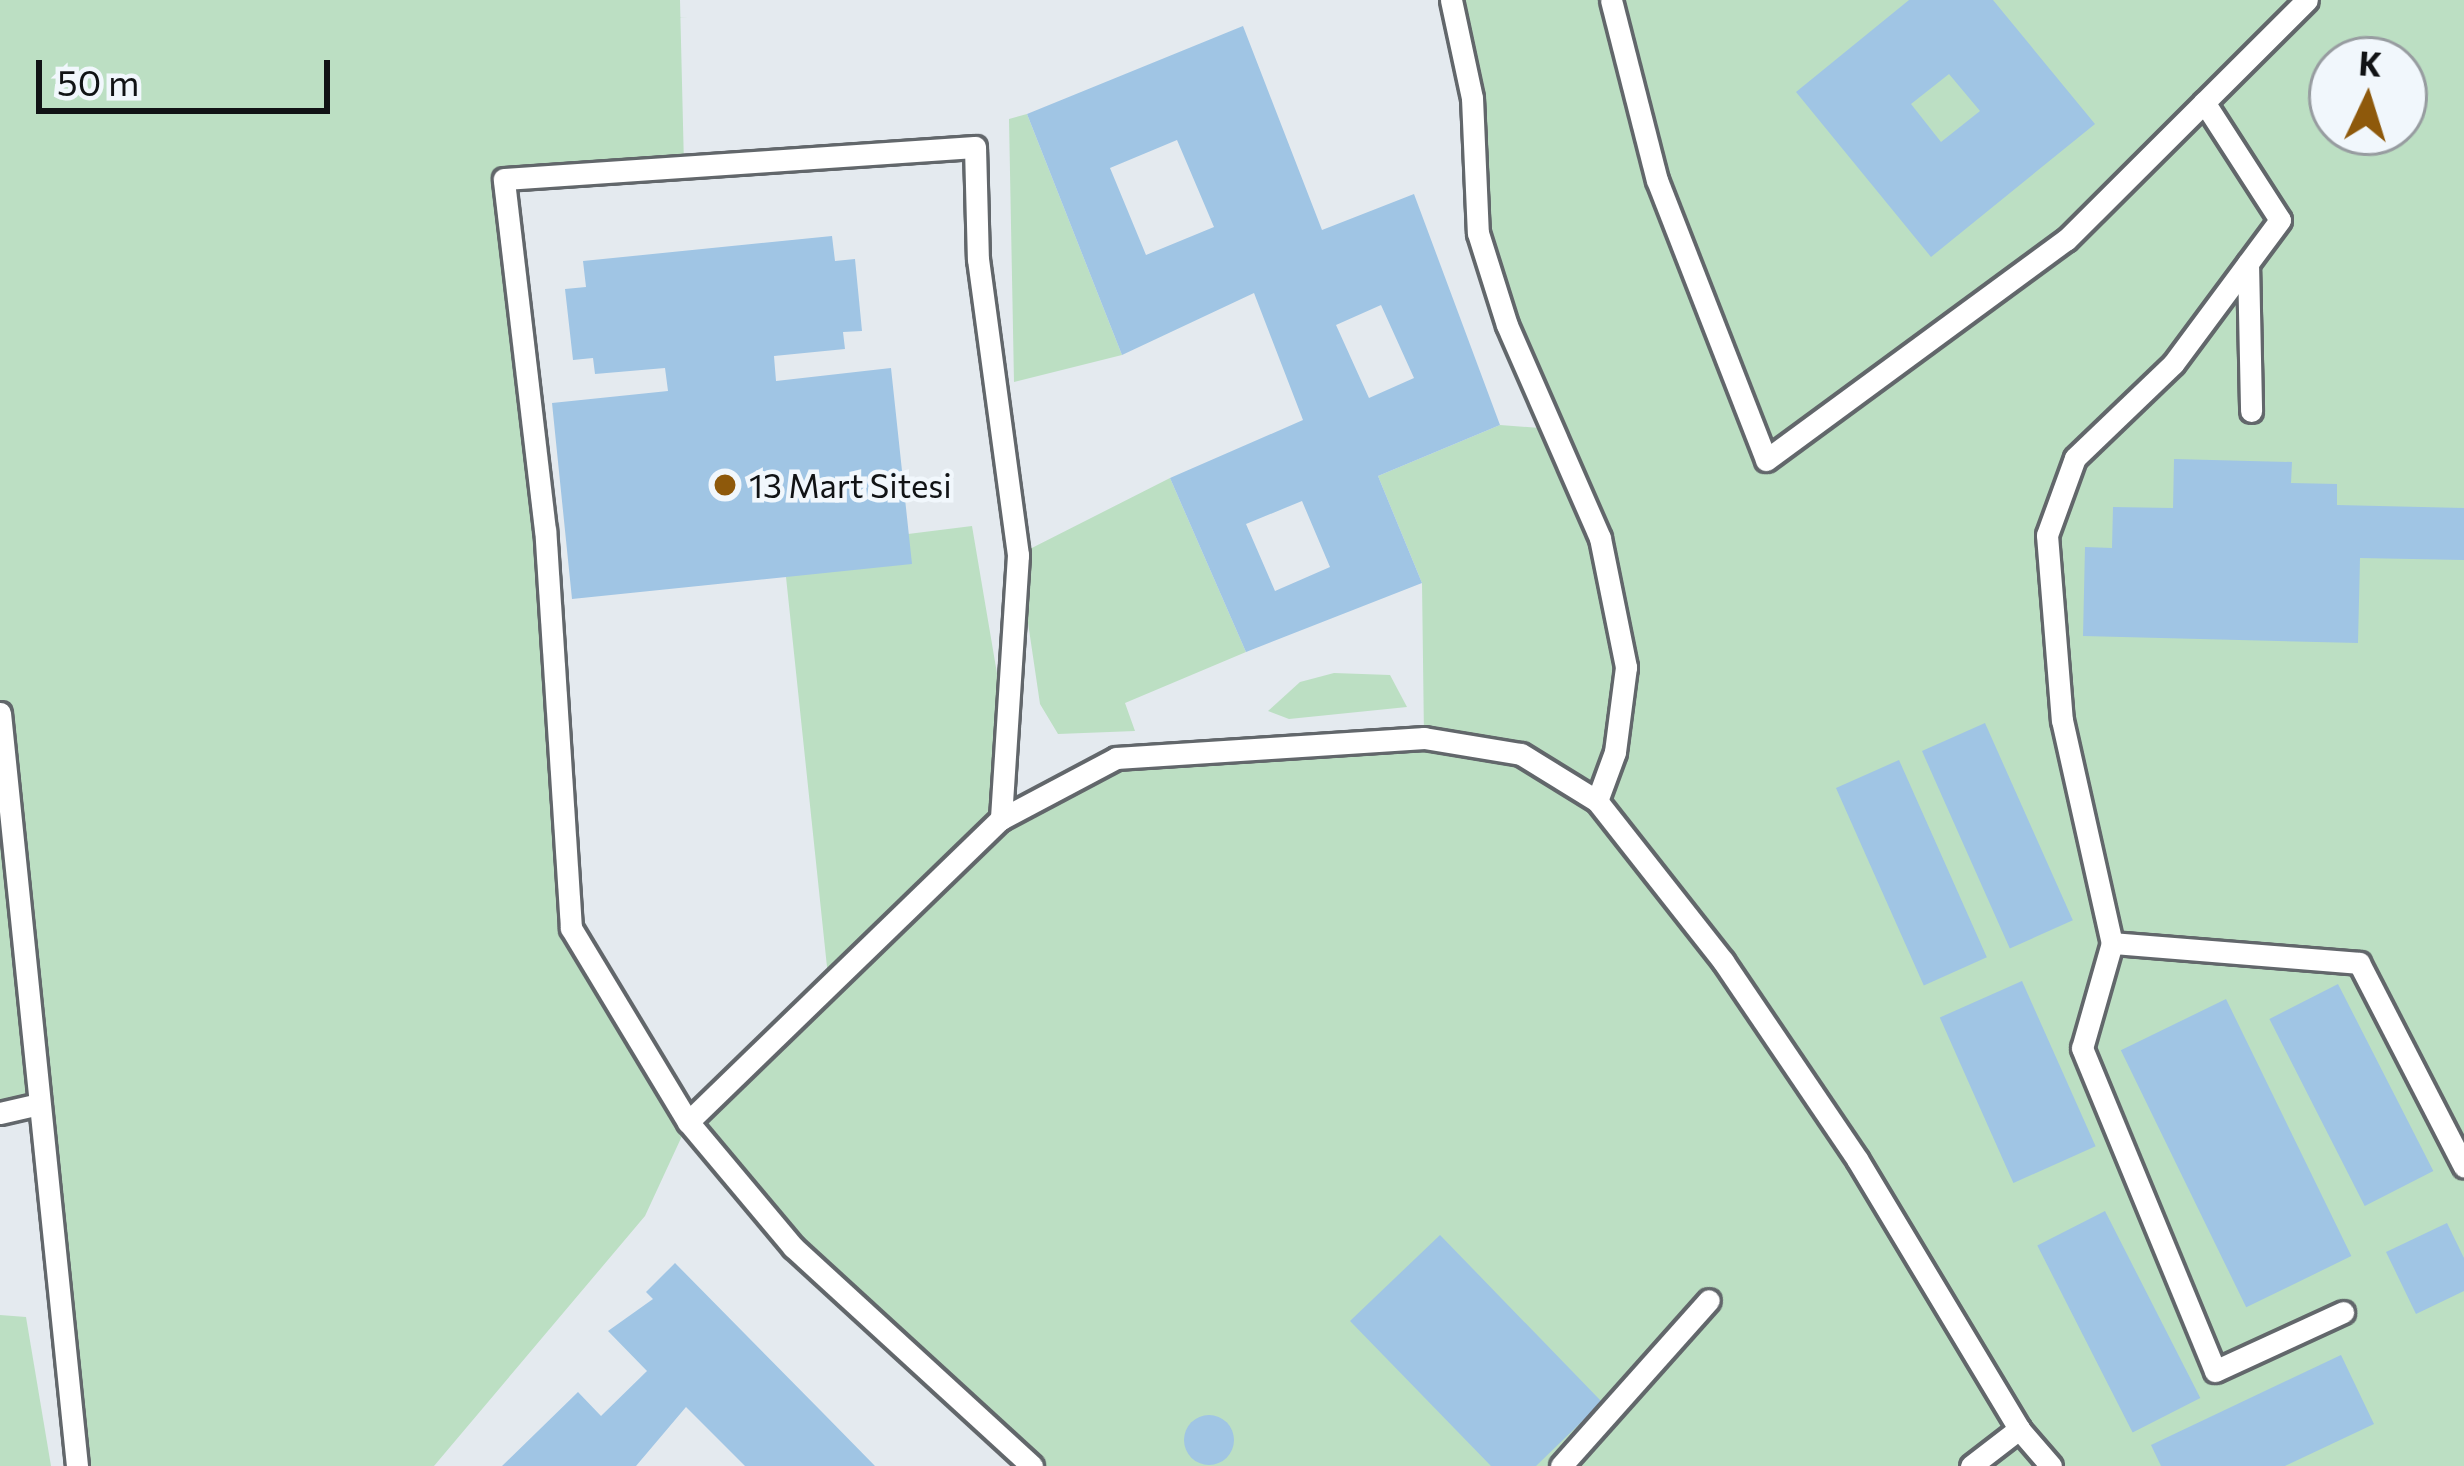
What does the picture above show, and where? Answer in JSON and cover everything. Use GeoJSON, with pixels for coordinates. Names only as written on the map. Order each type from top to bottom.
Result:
{"type":"FeatureCollection","features":[{"type":"Feature","properties":{"kind":"lane"},"geometry":{"type":"LineString","coordinates":[[1451,0],[1472,98],[1478,233],[1507,326],[1600,538],[1626,667],[1615,752],[1597,801]]}},
{"type":"Feature","properties":{"kind":"lane"},"geometry":{"type":"LineString","coordinates":[[1612,0],[1657,180],[1766,460],[2066,239],[2307,0]]}},
{"type":"Feature","properties":{"kind":"lane"},"geometry":{"type":"LineString","coordinates":[[2204,102],[2281,220],[2173,364],[2075,458],[2047,535],[2062,720],[2111,944],[2082,1048],[2215,1371],[2343,1312]]}},
{"type":"Feature","properties":{"kind":"lane"},"geometry":{"type":"LineString","coordinates":[[1001,819],[1018,555],[978,259],[975,147],[504,178],[545,530],[571,928],[688,1122],[793,1246],[1032,1466]]}},
{"type":"Feature","properties":{"kind":"lane"},"geometry":{"type":"LineString","coordinates":[[2248,263],[2251,411]]}},
{"type":"Feature","properties":{"kind":"lane"},"geometry":{"type":"LineString","coordinates":[[0,713],[77,1466]]}},
{"type":"Feature","properties":{"kind":"lane"},"geometry":{"type":"LineString","coordinates":[[688,1122],[1001,819],[1116,758],[1424,738],[1521,754],[1597,801],[1723,961],[1844,1139],[2019,1429],[2050,1466]]}},
{"type":"Feature","properties":{"kind":"lane"},"geometry":{"type":"LineString","coordinates":[[2111,944],[2360,963],[2464,1166]]}},
{"type":"Feature","properties":{"kind":"lane"},"geometry":{"type":"LineString","coordinates":[[0,1113],[39,1104]]}},
{"type":"Feature","properties":{"kind":"lane"},"geometry":{"type":"LineString","coordinates":[[1561,1466],[1709,1300]]}},
{"type":"Feature","properties":{"kind":"lane"},"geometry":{"type":"LineString","coordinates":[[1971,1466],[2019,1429]]}},
{"type":"Feature","properties":{"kind":"green space"},"geometry":{"type":"Polygon","coordinates":[[[0,0],[680,0],[684,166],[505,178],[571,928],[688,1121],[829,986],[786,577],[908,534],[972,526],[1002,703],[1001,817],[1116,758],[1424,738],[1422,583],[1378,476],[1500,425],[1553,429],[1478,233],[1451,0],[2464,0],[2464,1466],[1032,1466],[793,1247],[688,1123],[645,1216],[434,1466],[78,1466],[39,1105],[0,1113],[0,0]]]}},
{"type":"Feature","properties":{"kind":"green space"},"geometry":{"type":"Polygon","coordinates":[[[1027,114],[1122,355],[1014,382],[1009,119],[1027,114]]]}},
{"type":"Feature","properties":{"kind":"green space"},"geometry":{"type":"Polygon","coordinates":[[[1170,478],[1246,652],[1125,703],[1135,731],[1058,734],[1040,704],[1018,555],[1170,478]]]}},
{"type":"Feature","properties":{"kind":"green space"},"geometry":{"type":"Polygon","coordinates":[[[1334,673],[1390,675],[1407,707],[1289,719],[1268,711],[1300,682],[1334,673]]]}},
{"type":"Feature","properties":{"kind":"green space"},"geometry":{"type":"Polygon","coordinates":[[[0,1315],[26,1317],[51,1466],[0,1466],[0,1315]]]}},
{"type":"Feature","properties":{"kind":"building"},"geometry":{"type":"Polygon","coordinates":[[[1909,0],[1993,0],[2095,124],[1931,257],[1796,92],[1909,0]],[[1949,74],[1911,104],[1941,142],[1980,111],[1949,74]]]}},
{"type":"Feature","properties":{"kind":"building"},"geometry":{"type":"Polygon","coordinates":[[[1243,26],[1322,230],[1414,194],[1500,425],[1378,476],[1422,583],[1246,652],[1170,478],[1303,420],[1254,293],[1122,355],[1027,114],[1243,26]],[[1177,140],[1110,168],[1146,255],[1214,227],[1177,140]],[[1381,305],[1336,325],[1369,398],[1414,378],[1381,305]],[[1302,501],[1246,524],[1275,591],[1330,567],[1302,501]]]}},
{"type":"Feature","properties":{"kind":"building"},"geometry":{"type":"Polygon","coordinates":[[[832,236],[835,261],[855,259],[862,331],[843,332],[845,349],[774,356],[776,381],[891,368],[912,564],[572,599],[552,403],[668,391],[665,368],[595,374],[593,358],[573,360],[565,289],[586,287],[583,261],[832,236]]]}},
{"type":"Feature","properties":{"kind":"building"},"geometry":{"type":"Polygon","coordinates":[[[2174,459],[2292,462],[2291,483],[2337,484],[2337,505],[2464,508],[2464,560],[2360,558],[2358,643],[2083,636],[2085,547],[2112,548],[2113,507],[2173,508],[2174,459]]]}},
{"type":"Feature","properties":{"kind":"building"},"geometry":{"type":"Polygon","coordinates":[[[1985,723],[2073,920],[2010,948],[1922,751],[1985,723]]]}},
{"type":"Feature","properties":{"kind":"building"},"geometry":{"type":"Polygon","coordinates":[[[1899,760],[1987,957],[1924,985],[1836,788],[1899,760]]]}},
{"type":"Feature","properties":{"kind":"building"},"geometry":{"type":"Polygon","coordinates":[[[2022,981],[2096,1146],[2013,1183],[1940,1018],[2022,981]]]}},
{"type":"Feature","properties":{"kind":"building"},"geometry":{"type":"Polygon","coordinates":[[[2338,984],[2433,1171],[2365,1206],[2269,1019],[2338,984]]]}},
{"type":"Feature","properties":{"kind":"building"},"geometry":{"type":"Polygon","coordinates":[[[2226,999],[2351,1256],[2246,1307],[2121,1050],[2226,999]]]}},
{"type":"Feature","properties":{"kind":"building"},"geometry":{"type":"Polygon","coordinates":[[[2105,1211],[2200,1398],[2133,1433],[2037,1246],[2105,1211]]]}},
{"type":"Feature","properties":{"kind":"building"},"geometry":{"type":"Polygon","coordinates":[[[2447,1223],[2464,1258],[2464,1291],[2416,1314],[2386,1252],[2447,1223]]]}},
{"type":"Feature","properties":{"kind":"building"},"geometry":{"type":"Polygon","coordinates":[[[1440,1235],[1602,1402],[1536,1466],[1491,1466],[1350,1321],[1440,1235]]]}},
{"type":"Feature","properties":{"kind":"building"},"geometry":{"type":"Polygon","coordinates":[[[675,1263],[875,1466],[745,1466],[686,1407],[636,1466],[502,1466],[578,1392],[601,1416],[647,1371],[608,1331],[653,1299],[646,1292],[675,1263]]]}},
{"type":"Feature","properties":{"kind":"building"},"geometry":{"type":"Polygon","coordinates":[[[2341,1355],[2374,1424],[2285,1466],[2161,1466],[2151,1445],[2341,1355]]]}},
{"type":"Feature","properties":{"kind":"building"},"geometry":{"type":"Polygon","coordinates":[[[1209,1415],[1227,1422],[1234,1440],[1227,1458],[1209,1465],[1191,1458],[1184,1440],[1191,1422],[1209,1415]]]}},
{"type":"Feature","properties":{"kind":"place","name":"13 Mart Sitesi"},"geometry":{"type":"Point","coordinates":[725,485]}}]}
